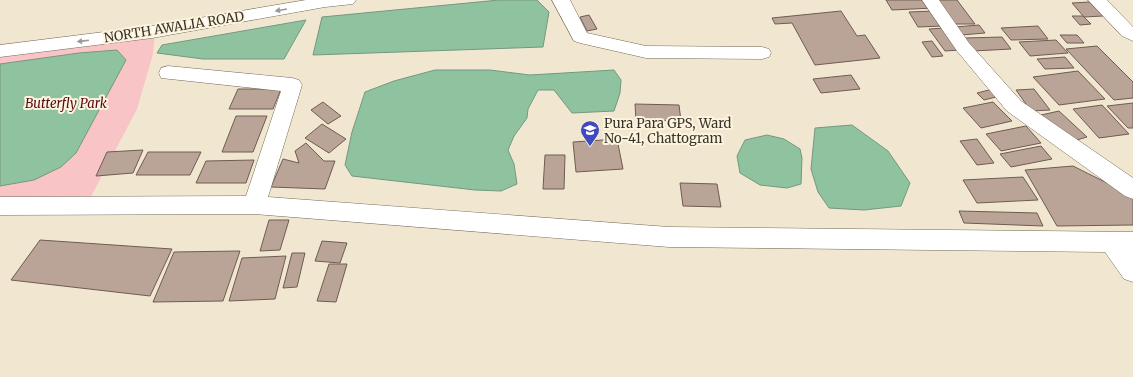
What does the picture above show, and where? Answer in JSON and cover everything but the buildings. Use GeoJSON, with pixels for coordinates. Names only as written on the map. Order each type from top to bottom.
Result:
{"type":"FeatureCollection","features":[{"type":"Feature","properties":{"kind":"street","name":"NORTH AWALIA ROAD"},"geometry":{"type":"LineString","coordinates":[[0,38],[159,18],[262,0]]}},
{"type":"Feature","properties":{"kind":"street","name":"NORTH AWALIA ROAD"},"geometry":{"type":"LineString","coordinates":[[0,51],[152,32],[325,2],[347,0]]}},
{"type":"Feature","properties":{"kind":"street"},"geometry":{"type":"LineString","coordinates":[[561,0],[580,37],[646,52],[762,54]]}},
{"type":"Feature","properties":{"kind":"street"},"geometry":{"type":"LineString","coordinates":[[930,0],[963,47],[1014,106],[1133,190]]}},
{"type":"Feature","properties":{"kind":"street"},"geometry":{"type":"LineString","coordinates":[[1097,0],[1128,32],[1133,35]]}},
{"type":"Feature","properties":{"kind":"street"},"geometry":{"type":"LineString","coordinates":[[168,73],[292,85],[254,205]]}},
{"type":"Feature","properties":{"kind":"street"},"geometry":{"type":"LineString","coordinates":[[0,206],[254,205],[669,237],[1122,242],[1133,271]]}},
{"type":"Feature","properties":{"kind":"green space","name":"Butterfly Park"},"geometry":{"type":"Polygon","coordinates":[[[156,26],[153,54],[137,109],[86,206],[0,206],[0,44],[156,26]]]}},
{"type":"Feature","properties":{"kind":"shaded area"},"geometry":{"type":"Polygon","coordinates":[[[499,0],[537,0],[549,12],[543,47],[313,55],[322,17],[499,0]]]}},
{"type":"Feature","properties":{"kind":"shaded area"},"geometry":{"type":"Polygon","coordinates":[[[306,20],[284,59],[203,59],[157,53],[162,45],[306,20]]]}},
{"type":"Feature","properties":{"kind":"shaded area"},"geometry":{"type":"Polygon","coordinates":[[[117,50],[126,60],[76,153],[61,167],[34,180],[0,186],[0,64],[79,53],[117,50]]]}},
{"type":"Feature","properties":{"kind":"shaded area"},"geometry":{"type":"Polygon","coordinates":[[[435,70],[490,70],[530,75],[614,70],[621,80],[620,93],[614,111],[572,113],[554,90],[538,90],[528,109],[527,118],[514,136],[508,150],[514,164],[517,184],[501,191],[475,190],[352,176],[345,165],[352,132],[365,92],[394,81],[435,70]]]}},
{"type":"Feature","properties":{"kind":"shaded area"},"geometry":{"type":"Polygon","coordinates":[[[852,125],[888,151],[910,183],[901,206],[864,210],[829,208],[818,192],[811,169],[815,128],[852,125]]]}},
{"type":"Feature","properties":{"kind":"shaded area"},"geometry":{"type":"Polygon","coordinates":[[[767,135],[784,139],[800,149],[802,158],[801,184],[787,188],[760,185],[740,173],[737,156],[745,140],[767,135]]]}},
{"type":"Feature","properties":{"kind":"place","name":"Pura Para GPS, Ward No-41, Chattogram"},"geometry":{"type":"Point","coordinates":[590,147]}}]}
